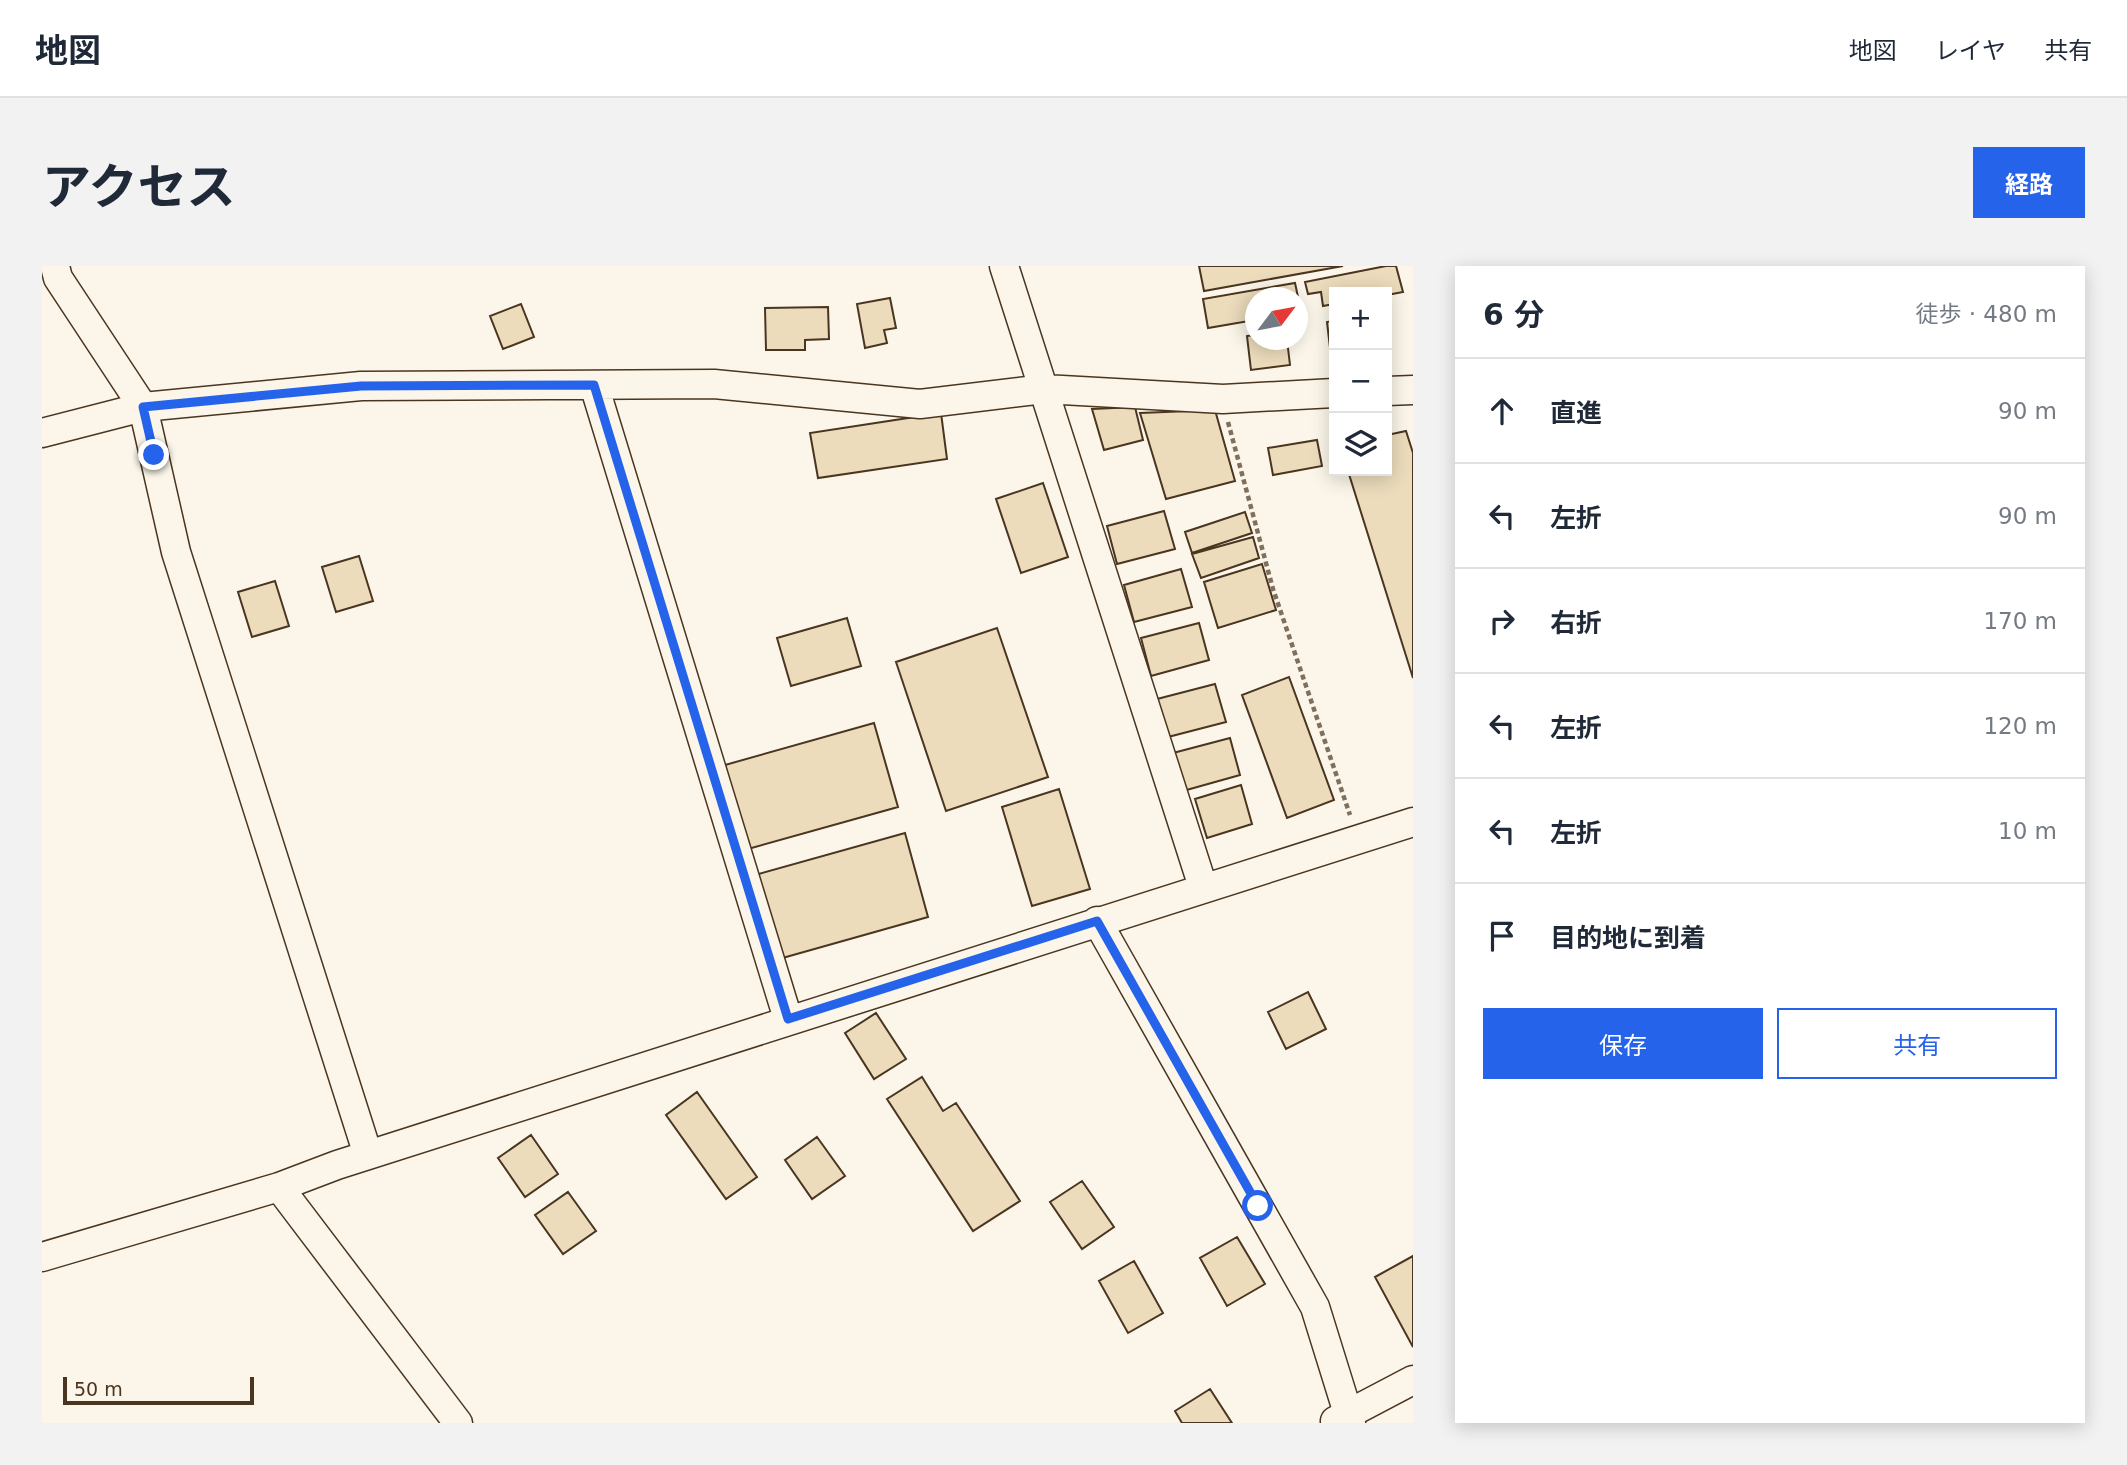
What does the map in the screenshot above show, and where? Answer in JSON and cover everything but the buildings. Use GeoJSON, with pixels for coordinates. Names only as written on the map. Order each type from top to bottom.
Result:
{"type":"FeatureCollection","features":[{"type":"Feature","properties":{"kind":"street"},"geometry":{"type":"LineString","coordinates":[[55,266],[58,278],[143,407],[176,552],[368,1155]]}},
{"type":"Feature","properties":{"kind":"street"},"geometry":{"type":"LineString","coordinates":[[1004,266],[1203,887]]}},
{"type":"Feature","properties":{"kind":"street"},"geometry":{"type":"LineString","coordinates":[[42,432],[143,407],[361,386],[715,384],[920,404],[1044,389],[1223,399],[1329,393]]}},
{"type":"Feature","properties":{"kind":"street"},"geometry":{"type":"LineString","coordinates":[[594,385],[788,1019]]}},
{"type":"Feature","properties":{"kind":"street"},"geometry":{"type":"LineString","coordinates":[[1392,391],[1413,390]]}},
{"type":"Feature","properties":{"kind":"street"},"geometry":{"type":"LineString","coordinates":[[42,1257],[279,1187],[368,1155],[788,1019],[1413,822]]}},
{"type":"Feature","properties":{"kind":"street"},"geometry":{"type":"LineString","coordinates":[[1097,921],[1315,1307],[1344,1420],[1413,1380]]}},
{"type":"Feature","properties":{"kind":"street"},"geometry":{"type":"LineString","coordinates":[[279,1187],[458,1423]]}},
{"type":"Feature","properties":{"kind":"path"},"geometry":{"type":"LineString","coordinates":[[1223,399],[1273,589],[1358,839]]}},
{"type":"Feature","properties":{"kind":"route"},"geometry":{"type":"LineString","coordinates":[[154,455],[143,407],[361,386],[594,385],[788,1019],[1097,921],[1258,1206]]}}]}
